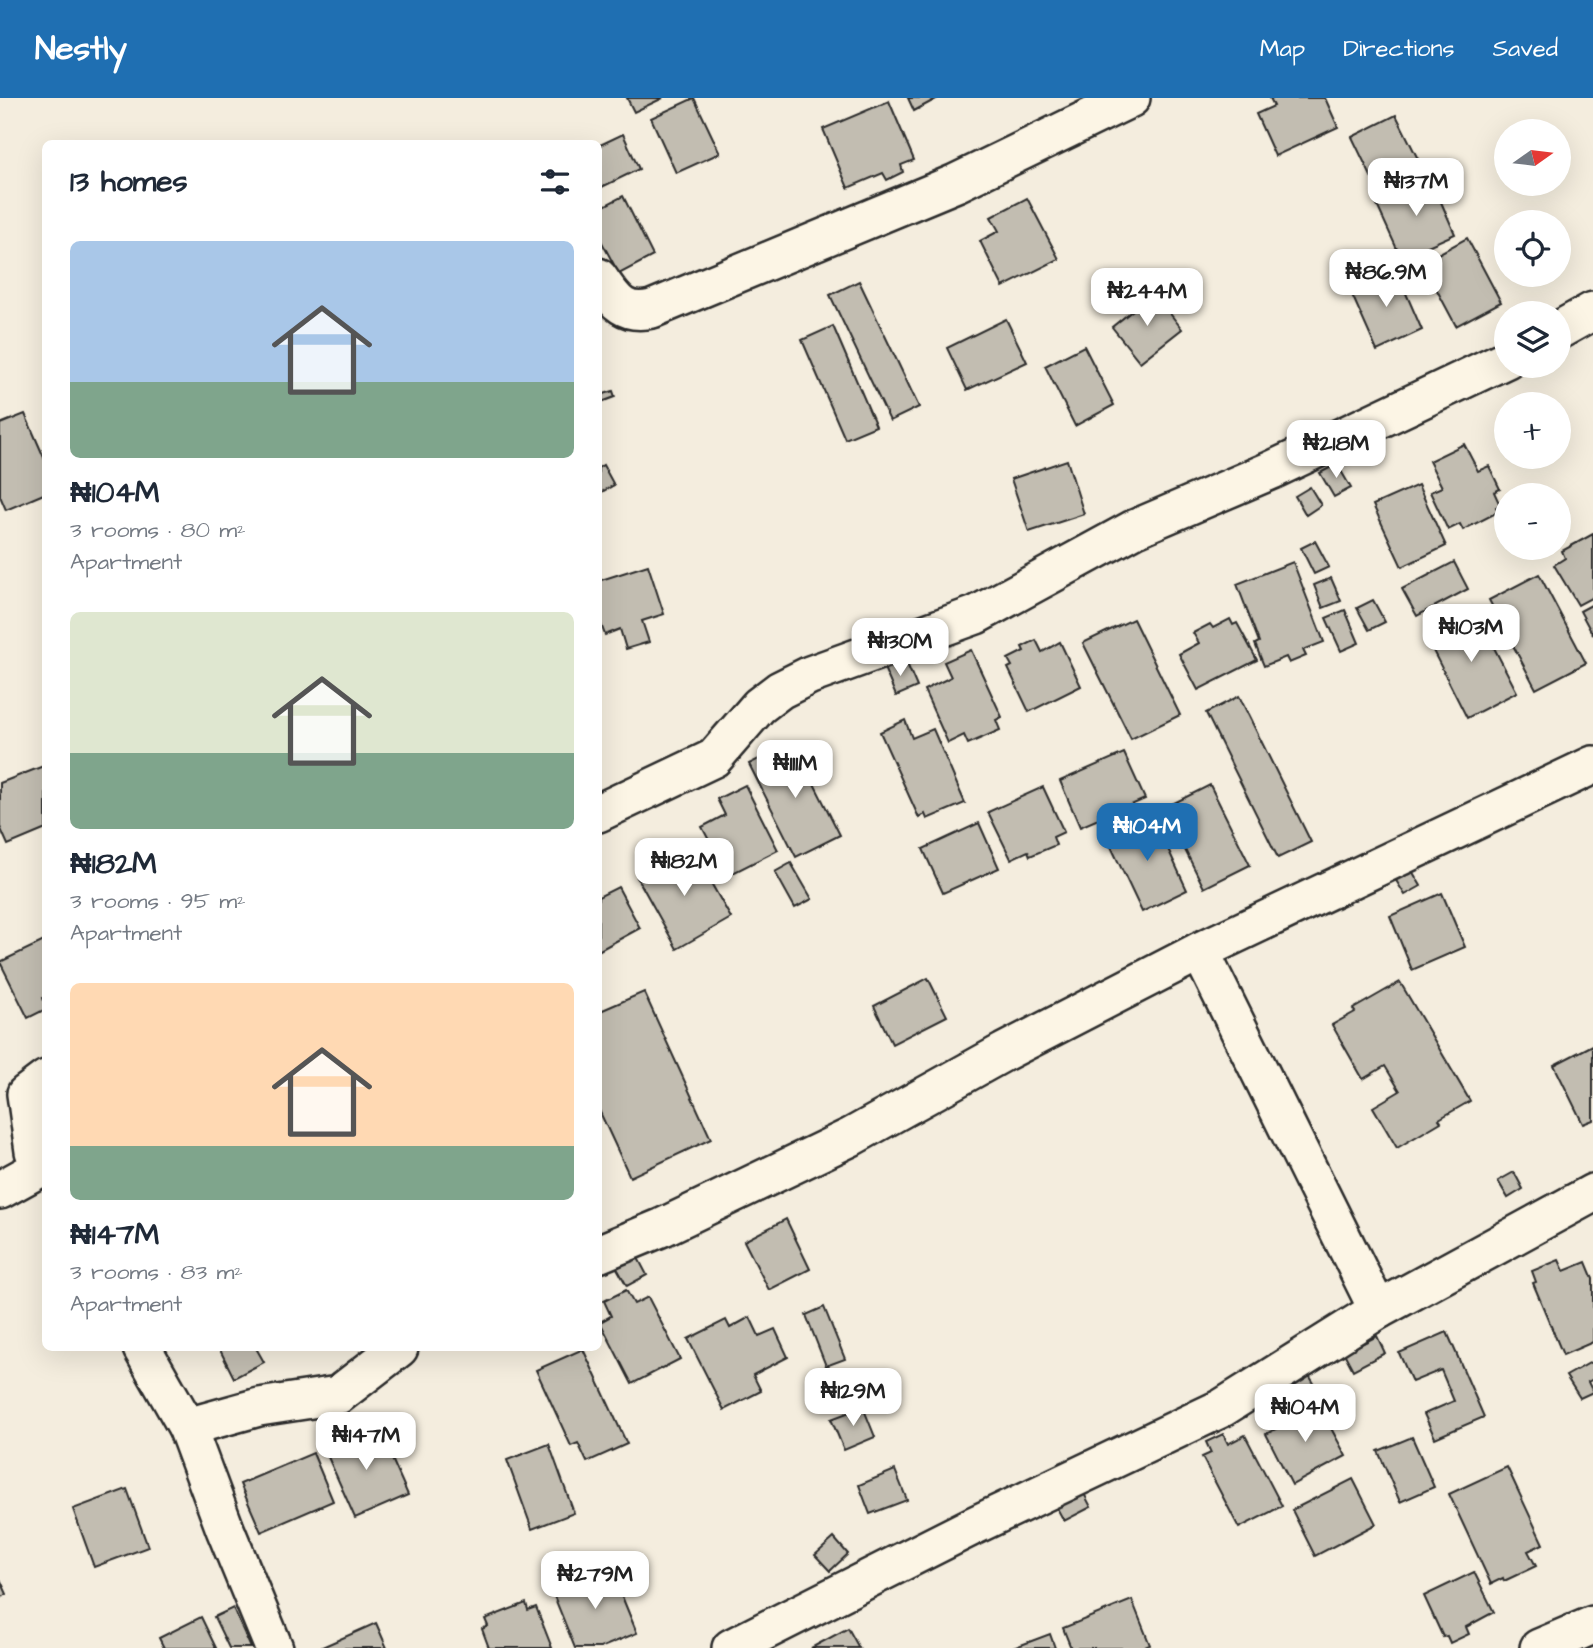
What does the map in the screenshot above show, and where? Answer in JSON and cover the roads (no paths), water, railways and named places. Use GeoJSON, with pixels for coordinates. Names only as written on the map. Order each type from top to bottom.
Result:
{"type":"FeatureCollection","features":[{"type":"Feature","properties":{"kind":"street"},"geometry":{"type":"LineString","coordinates":[[602,283],[616,302],[625,308],[638,313],[652,309],[956,183],[1131,98]]}},
{"type":"Feature","properties":{"kind":"street"},"geometry":{"type":"LineString","coordinates":[[1571,323],[1593,311]]}},
{"type":"Feature","properties":{"kind":"street"},"geometry":{"type":"LineString","coordinates":[[602,811],[714,758],[759,706],[796,682],[976,615],[1134,529],[1272,470],[1494,365]]}},
{"type":"Feature","properties":{"kind":"street"},"geometry":{"type":"LineString","coordinates":[[602,1252],[663,1227],[851,1137],[1004,1052],[1200,951],[1593,765]]}},
{"type":"Feature","properties":{"kind":"street"},"geometry":{"type":"LineString","coordinates":[[1200,951],[1378,1310]]}},
{"type":"Feature","properties":{"kind":"street"},"geometry":{"type":"LineString","coordinates":[[42,1082],[26,1094],[34,1151],[42,1170]]}},
{"type":"Feature","properties":{"kind":"street"},"geometry":{"type":"LineString","coordinates":[[0,1190],[42,1172]]}},
{"type":"Feature","properties":{"kind":"street"},"geometry":{"type":"LineString","coordinates":[[731,1648],[777,1638],[973,1526],[1222,1408],[1378,1310],[1593,1193]]}},
{"type":"Feature","properties":{"kind":"street"},"geometry":{"type":"LineString","coordinates":[[144,1351],[187,1427],[274,1648]]}},
{"type":"Feature","properties":{"kind":"street"},"geometry":{"type":"LineString","coordinates":[[187,1427],[259,1407],[338,1395],[395,1351]]}},
{"type":"Feature","properties":{"kind":"street"},"geometry":{"type":"LineString","coordinates":[[1539,1648],[1593,1625]]}}]}
